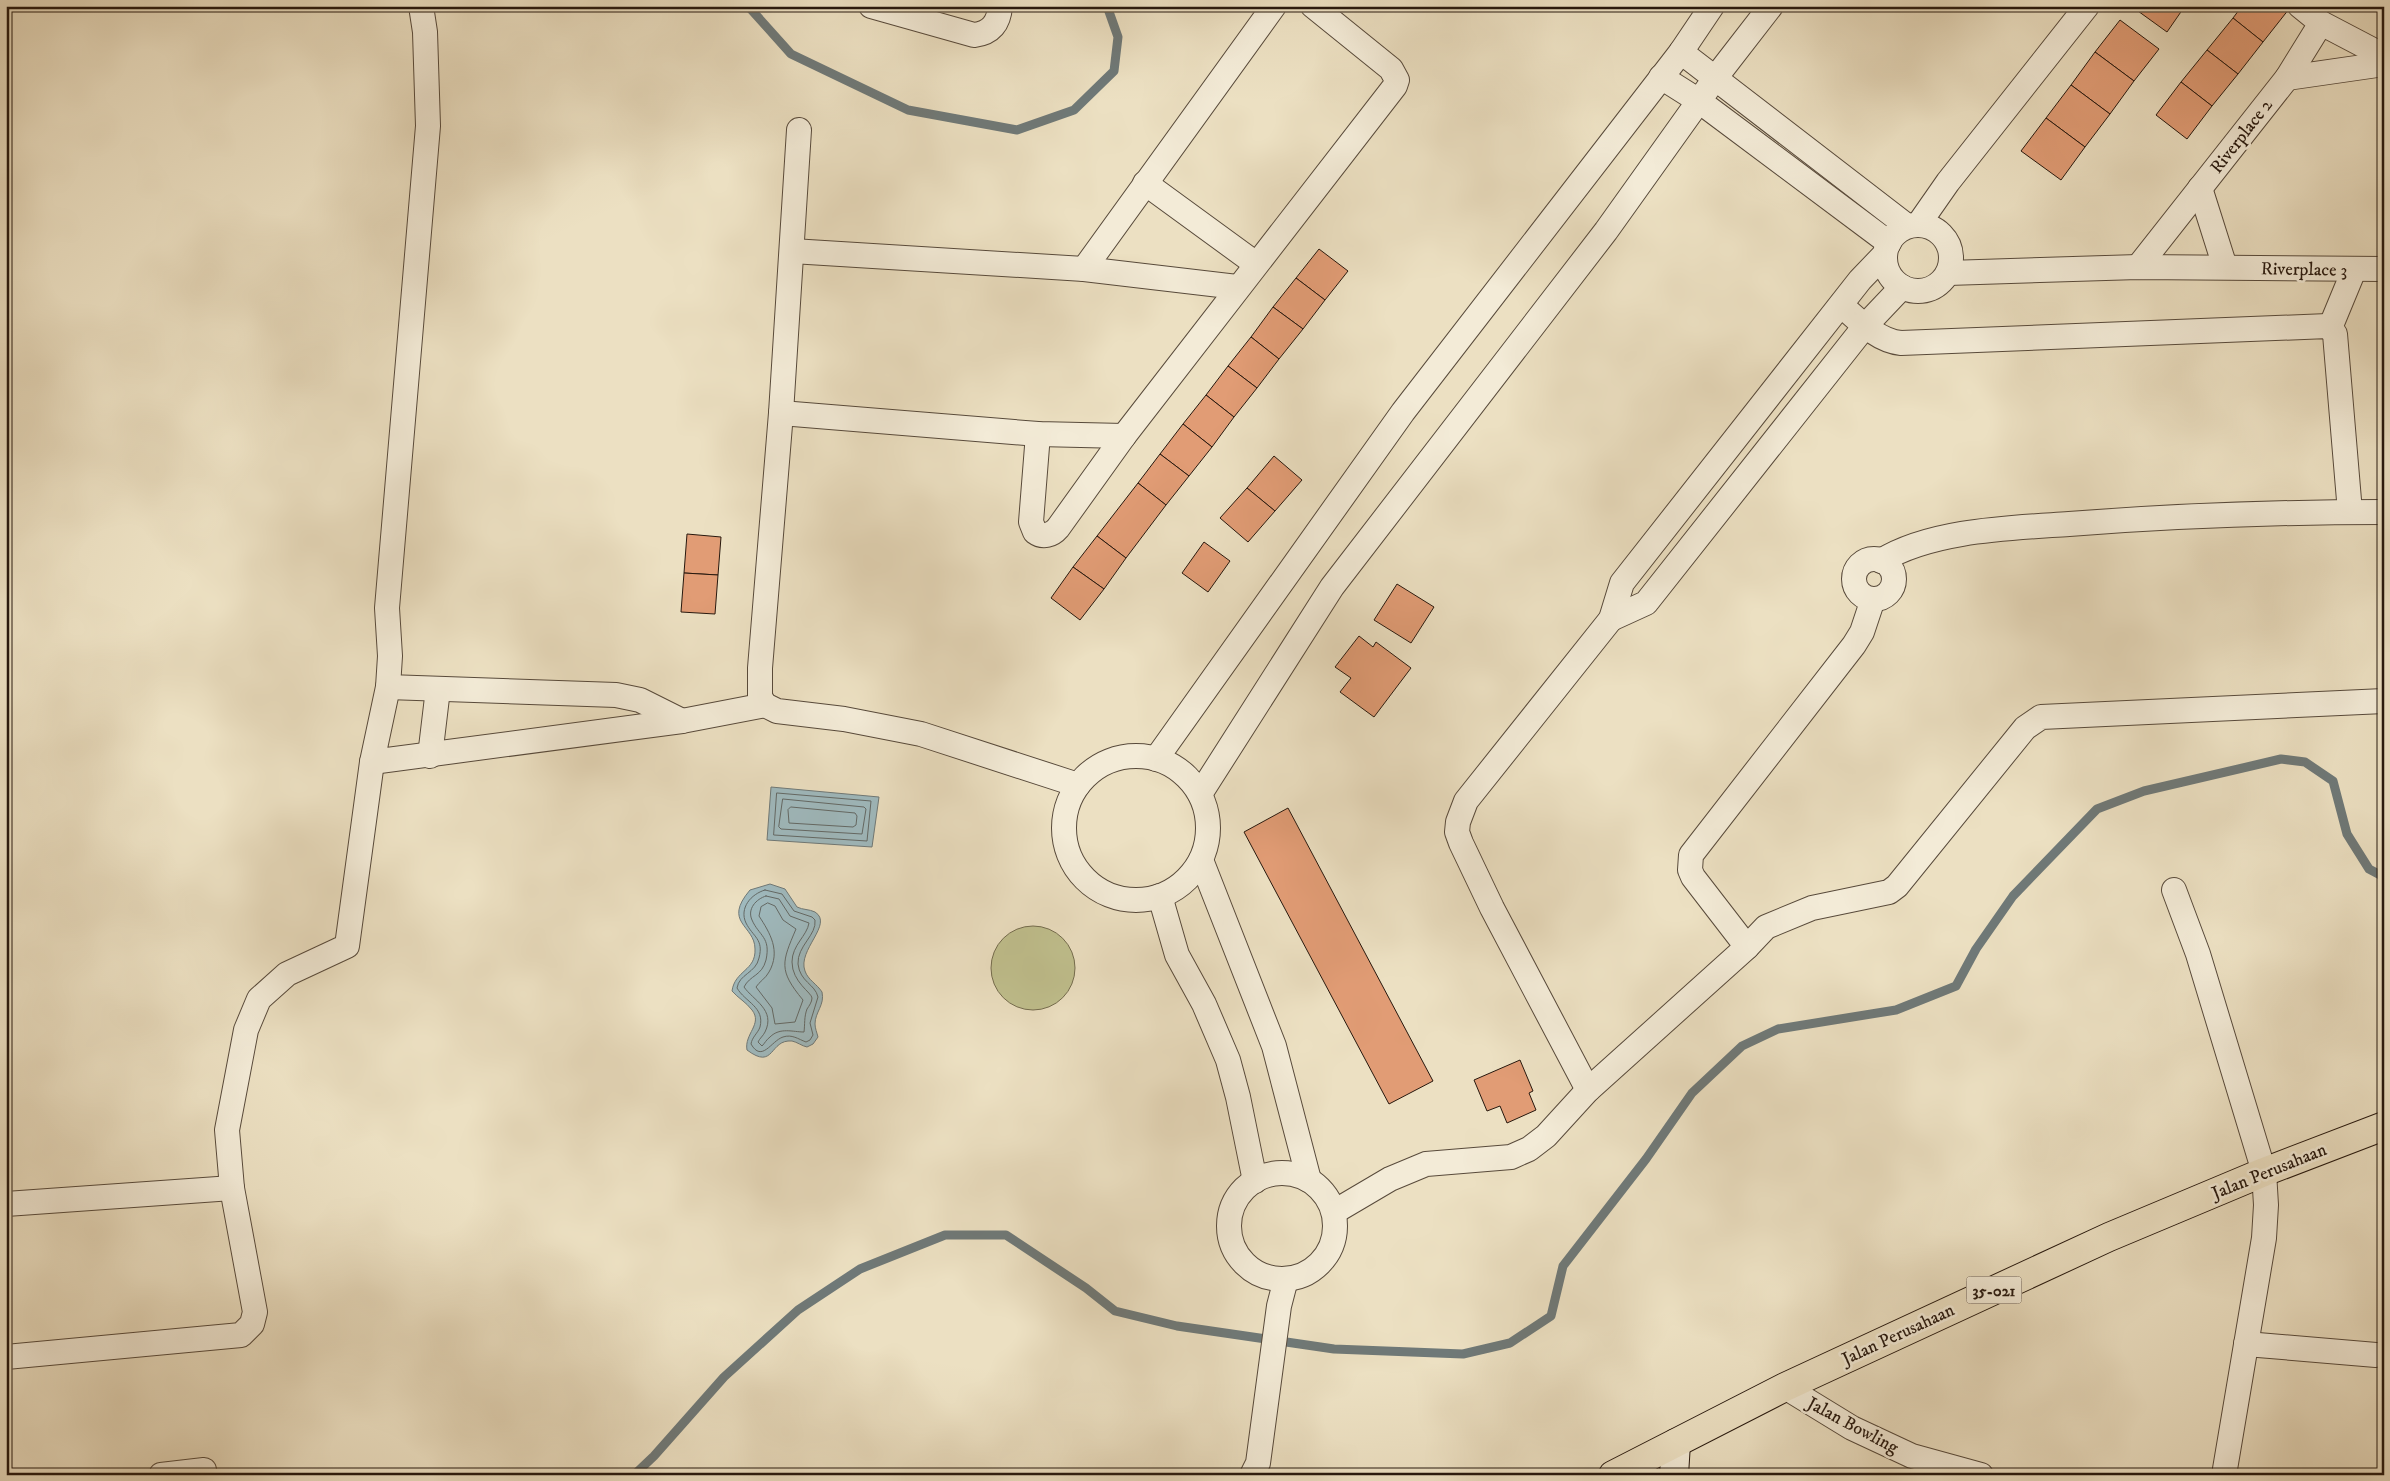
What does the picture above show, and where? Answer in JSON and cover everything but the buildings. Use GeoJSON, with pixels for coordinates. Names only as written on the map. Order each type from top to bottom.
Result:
{"type":"FeatureCollection","features":[{"type":"Feature","properties":{"kind":"main road","name":"Jalan Perusahaan"},"geometry":{"type":"LineString","coordinates":[[1612,1475],[1784,1387],[2109,1237],[2264,1172],[2384,1126]]}},
{"type":"Feature","properties":{"kind":"street"},"geometry":{"type":"LineString","coordinates":[[6,1357],[241,1335],[252,1324],[255,1312],[232,1188],[227,1130],[246,1030],[259,998],[287,974],[347,946],[372,762],[388,687],[390,656],[387,608],[428,126],[425,32],[421,6]]}},
{"type":"Feature","properties":{"kind":"street"},"geometry":{"type":"LineString","coordinates":[[871,6],[974,35],[987,32],[997,23],[1000,6]]}},
{"type":"Feature","properties":{"kind":"street"},"geometry":{"type":"LineString","coordinates":[[1084,269],[1274,6]]}},
{"type":"Feature","properties":{"kind":"street"},"geometry":{"type":"LineString","coordinates":[[1038,434],[1031,522],[1035,532],[1044,535],[1053,533],[1058,528],[1124,436],[1237,287],[1396,83],[1396,76],[1391,69],[1313,6]]}},
{"type":"Feature","properties":{"kind":"street"},"geometry":{"type":"LineString","coordinates":[[1156,759],[1403,412],[1681,52],[1712,6]]}},
{"type":"Feature","properties":{"kind":"street"},"geometry":{"type":"LineString","coordinates":[[1200,794],[1332,587],[1600,238],[1770,6]]}},
{"type":"Feature","properties":{"kind":"street"},"geometry":{"type":"LineString","coordinates":[[1912,226],[2086,6]]}},
{"type":"Feature","properties":{"kind":"street"},"geometry":{"type":"LineString","coordinates":[[2300,6],[2322,23],[2384,56]]}},
{"type":"Feature","properties":{"kind":"street","name":"Riverplace 2"},"geometry":{"type":"LineString","coordinates":[[2138,266],[2287,78],[2322,23]]}},
{"type":"Feature","properties":{"kind":"street"},"geometry":{"type":"LineString","coordinates":[[1681,52],[1912,226]]}},
{"type":"Feature","properties":{"kind":"street"},"geometry":{"type":"LineString","coordinates":[[2287,78],[2384,64]]}},
{"type":"Feature","properties":{"kind":"street"},"geometry":{"type":"LineString","coordinates":[[1588,1090],[1492,908],[1457,832],[1460,812],[1466,801],[1611,619],[1622,583],[1886,249],[1896,233],[1912,226],[1930,226],[1940,232],[1947,240],[1951,251],[1951,262],[1948,273],[1942,282],[1927,290],[1912,290],[1902,287],[1889,274],[1886,249],[1699,101],[1661,77]]}},
{"type":"Feature","properties":{"kind":"street"},"geometry":{"type":"LineString","coordinates":[[765,705],[758,691],[781,413],[799,130]]}},
{"type":"Feature","properties":{"kind":"street"},"geometry":{"type":"LineString","coordinates":[[1145,184],[1256,264]]}},
{"type":"Feature","properties":{"kind":"street"},"geometry":{"type":"LineString","coordinates":[[2200,188],[2225,267]]}},
{"type":"Feature","properties":{"kind":"street"},"geometry":{"type":"LineString","coordinates":[[792,251],[1084,269],[1237,287]]}},
{"type":"Feature","properties":{"kind":"street","name":"Riverplace 3"},"geometry":{"type":"LineString","coordinates":[[1948,273],[2138,266],[2384,269]]}},
{"type":"Feature","properties":{"kind":"street"},"geometry":{"type":"LineString","coordinates":[[2330,328],[2354,270]]}},
{"type":"Feature","properties":{"kind":"street"},"geometry":{"type":"LineString","coordinates":[[1611,619],[1646,603],[1865,326],[1902,287]]}},
{"type":"Feature","properties":{"kind":"street"},"geometry":{"type":"LineString","coordinates":[[1841,306],[1865,326],[1887,340],[1901,343],[2324,325],[2335,334],[2350,512]]}},
{"type":"Feature","properties":{"kind":"street"},"geometry":{"type":"LineString","coordinates":[[781,413],[1038,434],[1124,436]]}},
{"type":"Feature","properties":{"kind":"street"},"geometry":{"type":"LineString","coordinates":[[1747,948],[1692,877],[1690,870],[1692,855],[1854,645],[1862,632],[1874,599],[1886,595],[1893,583],[1891,570],[1881,561],[1917,543],[2013,528],[2178,516],[2384,512]]}},
{"type":"Feature","properties":{"kind":"street"},"geometry":{"type":"LineString","coordinates":[[388,687],[616,695],[640,700],[682,721]]}},
{"type":"Feature","properties":{"kind":"street"},"geometry":{"type":"LineString","coordinates":[[430,756],[438,689]]}},
{"type":"Feature","properties":{"kind":"street"},"geometry":{"type":"LineString","coordinates":[[1334,1212],[1390,1179],[1426,1164],[1520,1154],[1546,1136],[1588,1090],[1747,948],[1766,927],[1812,908],[1889,892],[1897,886],[2025,728],[2041,717],[2384,701]]}},
{"type":"Feature","properties":{"kind":"street"},"geometry":{"type":"LineString","coordinates":[[372,762],[430,756],[682,721],[765,705],[784,713],[844,719],[921,734],[1078,785]]}},
{"type":"Feature","properties":{"kind":"street"},"geometry":{"type":"LineString","coordinates":[[1135,756],[1156,759],[1182,773],[1200,794],[1206,809],[1208,824],[1207,843],[1201,860],[1190,876],[1176,888],[1160,896],[1145,900],[1114,897],[1088,882],[1077,871],[1070,858],[1063,828],[1070,798],[1078,785],[1094,770],[1113,760],[1135,756]]}},
{"type":"Feature","properties":{"kind":"street"},"geometry":{"type":"LineString","coordinates":[[1201,860],[1274,1046],[1308,1180]]}},
{"type":"Feature","properties":{"kind":"street"},"geometry":{"type":"LineString","coordinates":[[2174,890],[2198,954],[2264,1172],[2266,1204],[2264,1238],[2224,1475]]}},
{"type":"Feature","properties":{"kind":"street"},"geometry":{"type":"LineString","coordinates":[[1160,896],[1177,955],[1204,1004],[1228,1060],[1238,1097],[1255,1181]]}},
{"type":"Feature","properties":{"kind":"street"},"geometry":{"type":"LineString","coordinates":[[1281,1174],[1295,1175],[1308,1180],[1324,1194],[1334,1212],[1335,1231],[1330,1249],[1319,1264],[1304,1274],[1286,1280],[1273,1279],[1249,1268],[1234,1249],[1230,1237],[1232,1211],[1236,1199],[1255,1181],[1281,1174]]}},
{"type":"Feature","properties":{"kind":"street"},"geometry":{"type":"LineString","coordinates":[[6,1204],[232,1188]]}},
{"type":"Feature","properties":{"kind":"street"},"geometry":{"type":"LineString","coordinates":[[1262,1471],[1279,1306],[1286,1280]]}},
{"type":"Feature","properties":{"kind":"street"},"geometry":{"type":"LineString","coordinates":[[2246,1344],[2376,1356]]}},
{"type":"Feature","properties":{"kind":"street","name":"Jalan Bowling"},"geometry":{"type":"LineString","coordinates":[[1784,1387],[1852,1428],[1912,1456],[1981,1475]]}},
{"type":"Feature","properties":{"kind":"street"},"geometry":{"type":"LineString","coordinates":[[1674,1475],[1676,1443]]}},
{"type":"Feature","properties":{"kind":"street"},"geometry":{"type":"LineString","coordinates":[[161,1475],[204,1470]]}},
{"type":"Feature","properties":{"kind":"green space"},"geometry":{"type":"Polygon","coordinates":[[[1033,926],[1049,929],[1063,938],[1072,952],[1075,968],[1072,984],[1063,998],[1049,1007],[1033,1010],[1017,1007],[1003,998],[994,984],[991,968],[994,952],[1003,938],[1017,929],[1033,926]]]}},
{"type":"Feature","properties":{"kind":"water"},"geometry":{"type":"Polygon","coordinates":[[[771,787],[879,797],[872,847],[767,840],[771,787]]]}},
{"type":"Feature","properties":{"kind":"water"},"geometry":{"type":"Polygon","coordinates":[[[770,884],[785,889],[797,907],[815,912],[820,917],[818,930],[804,963],[806,974],[822,992],[823,997],[815,1020],[818,1037],[813,1044],[807,1047],[792,1041],[785,1042],[763,1057],[756,1056],[747,1050],[755,1015],[750,1007],[732,991],[737,979],[752,962],[755,949],[754,941],[739,917],[742,901],[750,890],[770,884]]]}},
{"type":"Feature","properties":{"kind":"waterway"},"geometry":{"type":"LineString","coordinates":[[748,6],[791,54],[908,110],[1017,130],[1074,110],[1114,71],[1118,37],[1107,6]]}},
{"type":"Feature","properties":{"kind":"waterway"},"geometry":{"type":"LineString","coordinates":[[634,1475],[654,1456],[724,1377],[798,1310],[860,1269],[945,1235],[1006,1235],[1086,1288],[1115,1311],[1177,1326],[1334,1349],[1463,1354],[1510,1343],[1551,1316],[1563,1266],[1646,1159],[1692,1093],[1742,1046],[1778,1029],[1896,1010],[1956,986],[1976,949],[2013,896],[2097,809],[2144,791],[2281,759],[2305,762],[2333,781],[2347,834],[2369,869],[2384,877]]}}]}
